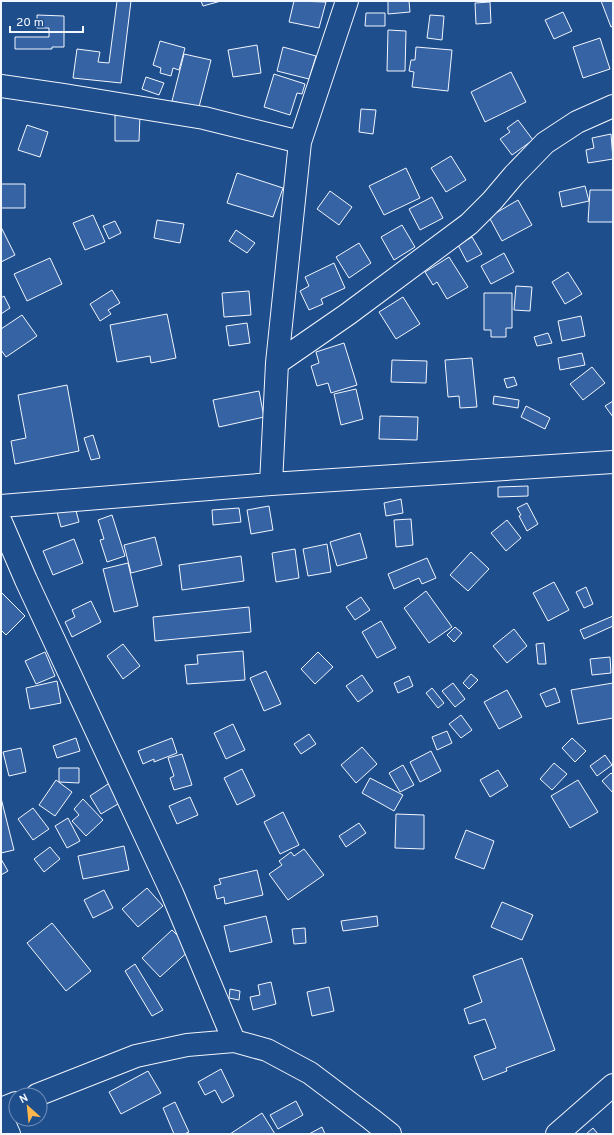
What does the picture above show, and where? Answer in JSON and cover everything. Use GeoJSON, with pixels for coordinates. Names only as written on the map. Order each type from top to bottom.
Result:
{"type":"FeatureCollection","features":[{"type":"Feature","properties":{"kind":"street"},"geometry":{"type":"LineString","coordinates":[[271,484],[277,363],[300,142],[347,1]]}},
{"type":"Feature","properties":{"kind":"street"},"geometry":{"type":"LineString","coordinates":[[1,86],[204,118],[300,142]]}},
{"type":"Feature","properties":{"kind":"street"},"geometry":{"type":"LineString","coordinates":[[277,363],[348,314],[469,224],[492,202],[514,175],[545,143],[577,122],[613,106]]}},
{"type":"Feature","properties":{"kind":"street"},"geometry":{"type":"LineString","coordinates":[[1,506],[271,484],[613,462]]}},
{"type":"Feature","properties":{"kind":"street"},"geometry":{"type":"LineString","coordinates":[[1,522],[26,580],[172,893],[234,1041]]}},
{"type":"Feature","properties":{"kind":"street"},"geometry":{"type":"LineString","coordinates":[[48,1091],[136,1056],[187,1045],[234,1041],[267,1050],[310,1073],[390,1134]]}},
{"type":"Feature","properties":{"kind":"street"},"geometry":{"type":"LineString","coordinates":[[557,1134],[613,1085]]}},
{"type":"Feature","properties":{"kind":"street"},"geometry":{"type":"LineString","coordinates":[[1,1116],[9,1134]]}},
{"type":"Feature","properties":{"kind":"building"},"geometry":{"type":"Polygon","coordinates":[[[117,1],[131,1],[121,83],[73,78],[77,49],[100,52],[98,62],[109,63],[117,1]]]}},
{"type":"Feature","properties":{"kind":"building"},"geometry":{"type":"Polygon","coordinates":[[[201,1],[221,1],[203,6],[201,1]]]}},
{"type":"Feature","properties":{"kind":"building"},"geometry":{"type":"Polygon","coordinates":[[[294,1],[326,2],[319,28],[289,22],[294,1]]]}},
{"type":"Feature","properties":{"kind":"building"},"geometry":{"type":"Polygon","coordinates":[[[388,1],[409,1],[410,12],[388,14],[388,1]]]}},
{"type":"Feature","properties":{"kind":"building"},"geometry":{"type":"Polygon","coordinates":[[[601,1],[613,1],[613,26],[611,27],[601,1]]]}},
{"type":"Feature","properties":{"kind":"building"},"geometry":{"type":"Polygon","coordinates":[[[490,2],[491,23],[476,24],[475,3],[490,2]]]}},
{"type":"Feature","properties":{"kind":"building"},"geometry":{"type":"Polygon","coordinates":[[[563,12],[572,31],[554,39],[545,20],[563,12]]]}},
{"type":"Feature","properties":{"kind":"building"},"geometry":{"type":"Polygon","coordinates":[[[366,13],[385,13],[385,26],[365,26],[366,13]]]}},
{"type":"Feature","properties":{"kind":"building"},"geometry":{"type":"Polygon","coordinates":[[[37,15],[64,16],[64,47],[52,47],[52,49],[15,49],[15,37],[49,37],[49,28],[37,28],[37,15]]]}},
{"type":"Feature","properties":{"kind":"building"},"geometry":{"type":"Polygon","coordinates":[[[430,15],[444,16],[442,40],[427,38],[430,15]]]}},
{"type":"Feature","properties":{"kind":"building"},"geometry":{"type":"Polygon","coordinates":[[[388,30],[406,31],[405,71],[387,71],[388,30]]]}},
{"type":"Feature","properties":{"kind":"building"},"geometry":{"type":"Polygon","coordinates":[[[600,38],[610,69],[583,78],[573,47],[600,38]]]}},
{"type":"Feature","properties":{"kind":"building"},"geometry":{"type":"Polygon","coordinates":[[[160,41],[185,48],[179,70],[173,68],[171,76],[160,73],[161,68],[153,65],[160,41]]]}},
{"type":"Feature","properties":{"kind":"building"},"geometry":{"type":"Polygon","coordinates":[[[257,45],[261,73],[233,77],[228,50],[257,45]]]}},
{"type":"Feature","properties":{"kind":"building"},"geometry":{"type":"Polygon","coordinates":[[[283,47],[316,56],[309,79],[277,71],[283,47]]]}},
{"type":"Feature","properties":{"kind":"building"},"geometry":{"type":"Polygon","coordinates":[[[416,47],[452,50],[448,91],[412,87],[414,72],[409,71],[411,60],[415,60],[416,47]]]}},
{"type":"Feature","properties":{"kind":"building"},"geometry":{"type":"Polygon","coordinates":[[[184,54],[211,60],[199,107],[172,101],[184,54]]]}},
{"type":"Feature","properties":{"kind":"building"},"geometry":{"type":"Polygon","coordinates":[[[511,72],[526,102],[485,122],[471,92],[511,72]]]}},
{"type":"Feature","properties":{"kind":"building"},"geometry":{"type":"Polygon","coordinates":[[[274,74],[305,84],[302,94],[297,93],[290,115],[264,107],[274,74]]]}},
{"type":"Feature","properties":{"kind":"building"},"geometry":{"type":"Polygon","coordinates":[[[146,77],[164,83],[159,95],[142,89],[146,77]]]}},
{"type":"Feature","properties":{"kind":"building"},"geometry":{"type":"Polygon","coordinates":[[[361,109],[376,110],[373,134],[359,132],[361,109]]]}},
{"type":"Feature","properties":{"kind":"building"},"geometry":{"type":"Polygon","coordinates":[[[115,115],[140,115],[139,141],[115,141],[115,115]]]}},
{"type":"Feature","properties":{"kind":"building"},"geometry":{"type":"Polygon","coordinates":[[[518,120],[533,140],[512,155],[500,139],[510,132],[507,128],[518,120]]]}},
{"type":"Feature","properties":{"kind":"building"},"geometry":{"type":"Polygon","coordinates":[[[27,125],[48,132],[40,157],[18,150],[27,125]]]}},
{"type":"Feature","properties":{"kind":"building"},"geometry":{"type":"Polygon","coordinates":[[[611,134],[613,159],[588,163],[586,150],[594,148],[592,138],[611,134]]]}},
{"type":"Feature","properties":{"kind":"building"},"geometry":{"type":"Polygon","coordinates":[[[451,156],[466,180],[446,192],[431,168],[451,156]]]}},
{"type":"Feature","properties":{"kind":"building"},"geometry":{"type":"Polygon","coordinates":[[[406,168],[420,198],[384,215],[369,186],[406,168]]]}},
{"type":"Feature","properties":{"kind":"building"},"geometry":{"type":"Polygon","coordinates":[[[237,173],[283,188],[273,217],[227,203],[237,173]]]}},
{"type":"Feature","properties":{"kind":"building"},"geometry":{"type":"Polygon","coordinates":[[[1,184],[25,184],[25,208],[1,208],[1,184]]]}},
{"type":"Feature","properties":{"kind":"building"},"geometry":{"type":"Polygon","coordinates":[[[585,186],[589,201],[562,207],[559,192],[585,186]]]}},
{"type":"Feature","properties":{"kind":"building"},"geometry":{"type":"Polygon","coordinates":[[[590,190],[613,190],[613,222],[588,222],[590,190]]]}},
{"type":"Feature","properties":{"kind":"building"},"geometry":{"type":"Polygon","coordinates":[[[330,191],[352,207],[339,225],[317,209],[330,191]]]}},
{"type":"Feature","properties":{"kind":"building"},"geometry":{"type":"Polygon","coordinates":[[[432,197],[443,218],[420,230],[409,209],[432,197]]]}},
{"type":"Feature","properties":{"kind":"building"},"geometry":{"type":"Polygon","coordinates":[[[518,200],[532,225],[502,241],[489,217],[518,200]]]}},
{"type":"Feature","properties":{"kind":"building"},"geometry":{"type":"Polygon","coordinates":[[[93,215],[105,242],[85,250],[73,223],[93,215]]]}},
{"type":"Feature","properties":{"kind":"building"},"geometry":{"type":"Polygon","coordinates":[[[157,220],[184,224],[180,243],[154,238],[157,220]]]}},
{"type":"Feature","properties":{"kind":"building"},"geometry":{"type":"Polygon","coordinates":[[[115,221],[121,233],[109,239],[103,226],[115,221]]]}},
{"type":"Feature","properties":{"kind":"building"},"geometry":{"type":"Polygon","coordinates":[[[402,225],[415,247],[394,260],[381,237],[402,225]]]}},
{"type":"Feature","properties":{"kind":"building"},"geometry":{"type":"Polygon","coordinates":[[[1,227],[15,255],[1,262],[1,227]]]}},
{"type":"Feature","properties":{"kind":"building"},"geometry":{"type":"Polygon","coordinates":[[[236,230],[255,243],[247,253],[229,241],[236,230]]]}},
{"type":"Feature","properties":{"kind":"building"},"geometry":{"type":"Polygon","coordinates":[[[472,237],[482,254],[467,262],[458,245],[472,237]]]}},
{"type":"Feature","properties":{"kind":"building"},"geometry":{"type":"Polygon","coordinates":[[[359,243],[371,263],[349,278],[336,257],[359,243]]]}},
{"type":"Feature","properties":{"kind":"building"},"geometry":{"type":"Polygon","coordinates":[[[504,253],[514,272],[491,284],[481,266],[504,253]]]}},
{"type":"Feature","properties":{"kind":"building"},"geometry":{"type":"Polygon","coordinates":[[[449,257],[468,287],[447,299],[437,282],[433,285],[425,272],[449,257]]]}},
{"type":"Feature","properties":{"kind":"building"},"geometry":{"type":"Polygon","coordinates":[[[50,258],[62,284],[27,301],[14,274],[50,258]]]}},
{"type":"Feature","properties":{"kind":"building"},"geometry":{"type":"Polygon","coordinates":[[[334,263],[345,288],[321,299],[323,304],[309,310],[300,291],[309,286],[305,277],[334,263]]]}},
{"type":"Feature","properties":{"kind":"building"},"geometry":{"type":"Polygon","coordinates":[[[568,272],[582,294],[565,304],[552,282],[568,272]]]}},
{"type":"Feature","properties":{"kind":"building"},"geometry":{"type":"Polygon","coordinates":[[[516,286],[532,287],[530,311],[514,310],[516,286]]]}},
{"type":"Feature","properties":{"kind":"building"},"geometry":{"type":"Polygon","coordinates":[[[112,290],[120,303],[108,310],[111,314],[100,321],[90,304],[112,290]]]}},
{"type":"Feature","properties":{"kind":"building"},"geometry":{"type":"Polygon","coordinates":[[[249,291],[251,315],[224,317],[222,293],[249,291]]]}},
{"type":"Feature","properties":{"kind":"building"},"geometry":{"type":"Polygon","coordinates":[[[484,293],[512,293],[512,328],[506,328],[506,337],[491,337],[491,330],[484,330],[484,293]]]}},
{"type":"Feature","properties":{"kind":"building"},"geometry":{"type":"Polygon","coordinates":[[[4,296],[10,308],[1,314],[1,298],[4,296]]]}},
{"type":"Feature","properties":{"kind":"building"},"geometry":{"type":"Polygon","coordinates":[[[403,297],[420,324],[396,339],[379,312],[403,297]]]}},
{"type":"Feature","properties":{"kind":"building"},"geometry":{"type":"Polygon","coordinates":[[[167,314],[176,358],[151,363],[150,356],[117,362],[110,325],[167,314]]]}},
{"type":"Feature","properties":{"kind":"building"},"geometry":{"type":"Polygon","coordinates":[[[22,315],[37,336],[6,357],[1,350],[1,329],[22,315]]]}},
{"type":"Feature","properties":{"kind":"building"},"geometry":{"type":"Polygon","coordinates":[[[581,316],[585,336],[562,341],[558,321],[581,316]]]}},
{"type":"Feature","properties":{"kind":"building"},"geometry":{"type":"Polygon","coordinates":[[[247,323],[250,343],[229,346],[226,326],[247,323]]]}},
{"type":"Feature","properties":{"kind":"building"},"geometry":{"type":"Polygon","coordinates":[[[548,333],[552,343],[537,346],[534,337],[548,333]]]}},
{"type":"Feature","properties":{"kind":"building"},"geometry":{"type":"Polygon","coordinates":[[[344,343],[357,385],[331,393],[328,383],[317,386],[311,366],[319,363],[316,352],[344,343]]]}},
{"type":"Feature","properties":{"kind":"building"},"geometry":{"type":"Polygon","coordinates":[[[582,353],[585,365],[560,370],[558,358],[582,353]]]}},
{"type":"Feature","properties":{"kind":"building"},"geometry":{"type":"Polygon","coordinates":[[[472,358],[477,407],[460,408],[459,396],[448,397],[445,360],[472,358]]]}},
{"type":"Feature","properties":{"kind":"building"},"geometry":{"type":"Polygon","coordinates":[[[392,360],[427,361],[426,383],[391,382],[392,360]]]}},
{"type":"Feature","properties":{"kind":"building"},"geometry":{"type":"Polygon","coordinates":[[[592,367],[605,383],[583,400],[570,384],[592,367]]]}},
{"type":"Feature","properties":{"kind":"building"},"geometry":{"type":"Polygon","coordinates":[[[514,377],[517,385],[507,388],[504,379],[514,377]]]}},
{"type":"Feature","properties":{"kind":"building"},"geometry":{"type":"Polygon","coordinates":[[[67,385],[79,451],[15,464],[11,441],[26,438],[18,395],[67,385]]]}},
{"type":"Feature","properties":{"kind":"building"},"geometry":{"type":"Polygon","coordinates":[[[356,389],[363,419],[341,425],[334,394],[356,389]]]}},
{"type":"Feature","properties":{"kind":"building"},"geometry":{"type":"Polygon","coordinates":[[[259,391],[264,417],[219,427],[213,400],[259,391]]]}},
{"type":"Feature","properties":{"kind":"building"},"geometry":{"type":"Polygon","coordinates":[[[494,396],[519,400],[518,408],[493,404],[494,396]]]}},
{"type":"Feature","properties":{"kind":"building"},"geometry":{"type":"Polygon","coordinates":[[[613,401],[613,417],[605,406],[613,401]]]}},
{"type":"Feature","properties":{"kind":"building"},"geometry":{"type":"Polygon","coordinates":[[[526,406],[550,418],[545,429],[521,417],[526,406]]]}},
{"type":"Feature","properties":{"kind":"building"},"geometry":{"type":"Polygon","coordinates":[[[380,416],[418,417],[417,440],[379,439],[380,416]]]}},
{"type":"Feature","properties":{"kind":"building"},"geometry":{"type":"Polygon","coordinates":[[[93,435],[100,458],[91,460],[84,438],[93,435]]]}},
{"type":"Feature","properties":{"kind":"building"},"geometry":{"type":"Polygon","coordinates":[[[528,486],[528,496],[498,497],[498,487],[528,486]]]}},
{"type":"Feature","properties":{"kind":"building"},"geometry":{"type":"Polygon","coordinates":[[[401,499],[403,513],[386,516],[384,503],[401,499]]]}},
{"type":"Feature","properties":{"kind":"building"},"geometry":{"type":"Polygon","coordinates":[[[74,503],[79,522],[61,527],[56,508],[74,503]]]}},
{"type":"Feature","properties":{"kind":"building"},"geometry":{"type":"Polygon","coordinates":[[[527,503],[538,524],[527,531],[519,516],[521,515],[517,508],[527,503]]]}},
{"type":"Feature","properties":{"kind":"building"},"geometry":{"type":"Polygon","coordinates":[[[269,506],[273,530],[251,534],[247,510],[269,506]]]}},
{"type":"Feature","properties":{"kind":"building"},"geometry":{"type":"Polygon","coordinates":[[[239,508],[241,522],[213,525],[212,510],[239,508]]]}},
{"type":"Feature","properties":{"kind":"building"},"geometry":{"type":"Polygon","coordinates":[[[112,515],[125,556],[107,562],[100,540],[104,539],[98,520],[112,515]]]}},
{"type":"Feature","properties":{"kind":"building"},"geometry":{"type":"Polygon","coordinates":[[[411,519],[413,545],[396,547],[394,520],[411,519]]]}},
{"type":"Feature","properties":{"kind":"building"},"geometry":{"type":"Polygon","coordinates":[[[507,520],[521,538],[506,551],[491,533],[507,520]]]}},
{"type":"Feature","properties":{"kind":"building"},"geometry":{"type":"Polygon","coordinates":[[[360,533],[367,558],[337,566],[330,542],[360,533]]]}},
{"type":"Feature","properties":{"kind":"building"},"geometry":{"type":"Polygon","coordinates":[[[155,537],[162,565],[131,573],[124,545],[155,537]]]}},
{"type":"Feature","properties":{"kind":"building"},"geometry":{"type":"Polygon","coordinates":[[[74,539],[83,563],[53,575],[43,551],[74,539]]]}},
{"type":"Feature","properties":{"kind":"building"},"geometry":{"type":"Polygon","coordinates":[[[327,544],[331,572],[308,576],[303,549],[327,544]]]}},
{"type":"Feature","properties":{"kind":"building"},"geometry":{"type":"Polygon","coordinates":[[[295,549],[299,578],[276,582],[272,553],[295,549]]]}},
{"type":"Feature","properties":{"kind":"building"},"geometry":{"type":"Polygon","coordinates":[[[471,552],[489,569],[468,591],[450,575],[471,552]]]}},
{"type":"Feature","properties":{"kind":"building"},"geometry":{"type":"Polygon","coordinates":[[[241,556],[244,581],[182,590],[179,565],[241,556]]]}},
{"type":"Feature","properties":{"kind":"building"},"geometry":{"type":"Polygon","coordinates":[[[427,558],[436,578],[422,584],[419,578],[394,589],[388,574],[427,558]]]}},
{"type":"Feature","properties":{"kind":"building"},"geometry":{"type":"Polygon","coordinates":[[[128,563],[138,606],[114,612],[103,569],[128,563]]]}},
{"type":"Feature","properties":{"kind":"building"},"geometry":{"type":"Polygon","coordinates":[[[554,582],[569,610],[548,621],[533,593],[554,582]]]}},
{"type":"Feature","properties":{"kind":"building"},"geometry":{"type":"Polygon","coordinates":[[[586,587],[593,604],[584,608],[576,592],[586,587]]]}},
{"type":"Feature","properties":{"kind":"building"},"geometry":{"type":"Polygon","coordinates":[[[426,591],[452,627],[429,643],[404,608],[426,591]]]}},
{"type":"Feature","properties":{"kind":"building"},"geometry":{"type":"Polygon","coordinates":[[[2,593],[25,616],[6,635],[1,630],[2,593]]]}},
{"type":"Feature","properties":{"kind":"building"},"geometry":{"type":"Polygon","coordinates":[[[361,597],[370,610],[355,620],[346,607],[361,597]]]}},
{"type":"Feature","properties":{"kind":"building"},"geometry":{"type":"Polygon","coordinates":[[[91,601],[101,622],[72,637],[65,622],[75,617],[72,610],[91,601]]]}},
{"type":"Feature","properties":{"kind":"building"},"geometry":{"type":"Polygon","coordinates":[[[249,607],[251,632],[155,641],[153,617],[249,607]]]}},
{"type":"Feature","properties":{"kind":"building"},"geometry":{"type":"Polygon","coordinates":[[[613,616],[613,626],[584,639],[580,630],[613,616]]]}},
{"type":"Feature","properties":{"kind":"building"},"geometry":{"type":"Polygon","coordinates":[[[381,621],[396,648],[377,658],[362,632],[381,621]]]}},
{"type":"Feature","properties":{"kind":"building"},"geometry":{"type":"Polygon","coordinates":[[[455,627],[462,633],[454,642],[447,635],[455,627]]]}},
{"type":"Feature","properties":{"kind":"building"},"geometry":{"type":"Polygon","coordinates":[[[514,629],[527,646],[507,663],[493,646],[514,629]]]}},
{"type":"Feature","properties":{"kind":"building"},"geometry":{"type":"Polygon","coordinates":[[[544,643],[546,664],[538,664],[536,644],[544,643]]]}},
{"type":"Feature","properties":{"kind":"building"},"geometry":{"type":"Polygon","coordinates":[[[123,644],[140,666],[123,679],[107,656],[123,644]]]}},
{"type":"Feature","properties":{"kind":"building"},"geometry":{"type":"Polygon","coordinates":[[[243,651],[245,680],[187,684],[185,665],[198,664],[197,655],[243,651]]]}},
{"type":"Feature","properties":{"kind":"building"},"geometry":{"type":"Polygon","coordinates":[[[45,652],[55,676],[36,684],[25,661],[45,652]]]}},
{"type":"Feature","properties":{"kind":"building"},"geometry":{"type":"Polygon","coordinates":[[[318,652],[333,667],[315,684],[301,669],[318,652]]]}},
{"type":"Feature","properties":{"kind":"building"},"geometry":{"type":"Polygon","coordinates":[[[610,657],[611,673],[592,675],[590,659],[610,657]]]}},
{"type":"Feature","properties":{"kind":"building"},"geometry":{"type":"Polygon","coordinates":[[[266,671],[281,704],[264,711],[250,678],[266,671]]]}},
{"type":"Feature","properties":{"kind":"building"},"geometry":{"type":"Polygon","coordinates":[[[471,674],[478,680],[469,689],[463,683],[471,674]]]}},
{"type":"Feature","properties":{"kind":"building"},"geometry":{"type":"Polygon","coordinates":[[[362,675],[373,691],[358,702],[346,686],[362,675]]]}},
{"type":"Feature","properties":{"kind":"building"},"geometry":{"type":"Polygon","coordinates":[[[409,676],[413,686],[398,693],[394,683],[409,676]]]}},
{"type":"Feature","properties":{"kind":"building"},"geometry":{"type":"Polygon","coordinates":[[[57,681],[61,703],[30,709],[26,688],[57,681]]]}},
{"type":"Feature","properties":{"kind":"building"},"geometry":{"type":"Polygon","coordinates":[[[453,683],[465,699],[455,707],[442,691],[453,683]]]}},
{"type":"Feature","properties":{"kind":"building"},"geometry":{"type":"Polygon","coordinates":[[[613,683],[613,718],[578,724],[571,690],[613,683]]]}},
{"type":"Feature","properties":{"kind":"building"},"geometry":{"type":"Polygon","coordinates":[[[432,688],[444,703],[438,708],[426,693],[432,688]]]}},
{"type":"Feature","properties":{"kind":"building"},"geometry":{"type":"Polygon","coordinates":[[[555,688],[560,702],[546,707],[540,694],[555,688]]]}},
{"type":"Feature","properties":{"kind":"building"},"geometry":{"type":"Polygon","coordinates":[[[507,690],[522,717],[499,729],[484,702],[507,690]]]}},
{"type":"Feature","properties":{"kind":"building"},"geometry":{"type":"Polygon","coordinates":[[[461,715],[472,730],[461,738],[449,724],[461,715]]]}},
{"type":"Feature","properties":{"kind":"building"},"geometry":{"type":"Polygon","coordinates":[[[233,724],[245,750],[226,759],[214,733],[233,724]]]}},
{"type":"Feature","properties":{"kind":"building"},"geometry":{"type":"Polygon","coordinates":[[[447,731],[452,743],[437,750],[432,737],[447,731]]]}},
{"type":"Feature","properties":{"kind":"building"},"geometry":{"type":"Polygon","coordinates":[[[309,734],[316,744],[301,754],[294,744],[309,734]]]}},
{"type":"Feature","properties":{"kind":"building"},"geometry":{"type":"Polygon","coordinates":[[[76,738],[80,751],[57,758],[53,746],[76,738]]]}},
{"type":"Feature","properties":{"kind":"building"},"geometry":{"type":"Polygon","coordinates":[[[172,738],[177,753],[154,762],[154,759],[143,764],[138,751],[172,738]]]}},
{"type":"Feature","properties":{"kind":"building"},"geometry":{"type":"Polygon","coordinates":[[[572,738],[586,751],[575,762],[562,748],[572,738]]]}},
{"type":"Feature","properties":{"kind":"building"},"geometry":{"type":"Polygon","coordinates":[[[362,747],[377,764],[356,783],[341,765],[362,747]]]}},
{"type":"Feature","properties":{"kind":"building"},"geometry":{"type":"Polygon","coordinates":[[[21,748],[26,772],[9,776],[3,752],[21,748]]]}},
{"type":"Feature","properties":{"kind":"building"},"geometry":{"type":"Polygon","coordinates":[[[431,751],[441,771],[420,782],[410,762],[431,751]]]}},
{"type":"Feature","properties":{"kind":"building"},"geometry":{"type":"Polygon","coordinates":[[[182,754],[192,785],[174,790],[170,778],[174,776],[168,758],[182,754]]]}},
{"type":"Feature","properties":{"kind":"building"},"geometry":{"type":"Polygon","coordinates":[[[605,755],[612,765],[597,776],[590,766],[605,755]]]}},
{"type":"Feature","properties":{"kind":"building"},"geometry":{"type":"Polygon","coordinates":[[[554,763],[567,774],[552,790],[540,779],[554,763]]]}},
{"type":"Feature","properties":{"kind":"building"},"geometry":{"type":"Polygon","coordinates":[[[403,765],[414,785],[400,792],[389,773],[403,765]]]}},
{"type":"Feature","properties":{"kind":"building"},"geometry":{"type":"Polygon","coordinates":[[[59,768],[79,768],[79,783],[59,782],[59,768]]]}},
{"type":"Feature","properties":{"kind":"building"},"geometry":{"type":"Polygon","coordinates":[[[242,769],[255,796],[237,805],[224,778],[242,769]]]}},
{"type":"Feature","properties":{"kind":"building"},"geometry":{"type":"Polygon","coordinates":[[[498,770],[508,786],[490,797],[480,780],[498,770]]]}},
{"type":"Feature","properties":{"kind":"building"},"geometry":{"type":"Polygon","coordinates":[[[611,773],[613,775],[613,793],[602,781],[611,773]]]}},
{"type":"Feature","properties":{"kind":"building"},"geometry":{"type":"Polygon","coordinates":[[[370,778],[403,795],[394,811],[362,793],[370,778]]]}},
{"type":"Feature","properties":{"kind":"building"},"geometry":{"type":"Polygon","coordinates":[[[56,780],[72,792],[55,816],[39,805],[56,780]]]}},
{"type":"Feature","properties":{"kind":"building"},"geometry":{"type":"Polygon","coordinates":[[[578,780],[598,812],[570,828],[551,796],[578,780]]]}},
{"type":"Feature","properties":{"kind":"building"},"geometry":{"type":"Polygon","coordinates":[[[111,782],[123,801],[101,814],[90,796],[111,782]]]}},
{"type":"Feature","properties":{"kind":"building"},"geometry":{"type":"Polygon","coordinates":[[[190,797],[198,815],[177,824],[169,806],[190,797]]]}},
{"type":"Feature","properties":{"kind":"building"},"geometry":{"type":"Polygon","coordinates":[[[1,798],[14,850],[1,853],[1,798]]]}},
{"type":"Feature","properties":{"kind":"building"},"geometry":{"type":"Polygon","coordinates":[[[83,799],[103,820],[86,836],[72,821],[79,815],[74,809],[83,799]]]}},
{"type":"Feature","properties":{"kind":"building"},"geometry":{"type":"Polygon","coordinates":[[[33,808],[49,829],[33,840],[18,819],[33,808]]]}},
{"type":"Feature","properties":{"kind":"building"},"geometry":{"type":"Polygon","coordinates":[[[283,812],[299,845],[280,854],[264,822],[283,812]]]}},
{"type":"Feature","properties":{"kind":"building"},"geometry":{"type":"Polygon","coordinates":[[[396,814],[424,815],[424,849],[395,848],[396,814]]]}},
{"type":"Feature","properties":{"kind":"building"},"geometry":{"type":"Polygon","coordinates":[[[68,818],[80,841],[67,848],[55,826],[68,818]]]}},
{"type":"Feature","properties":{"kind":"building"},"geometry":{"type":"Polygon","coordinates":[[[359,823],[366,833],[346,847],[339,836],[359,823]]]}},
{"type":"Feature","properties":{"kind":"building"},"geometry":{"type":"Polygon","coordinates":[[[466,830],[494,841],[484,869],[455,858],[466,830]]]}},
{"type":"Feature","properties":{"kind":"building"},"geometry":{"type":"Polygon","coordinates":[[[124,846],[129,870],[83,879],[78,856],[124,846]]]}},
{"type":"Feature","properties":{"kind":"building"},"geometry":{"type":"Polygon","coordinates":[[[50,847],[60,859],[44,872],[34,859],[50,847]]]}},
{"type":"Feature","properties":{"kind":"building"},"geometry":{"type":"Polygon","coordinates":[[[304,849],[324,875],[288,900],[269,874],[282,865],[279,861],[291,852],[294,856],[304,849]]]}},
{"type":"Feature","properties":{"kind":"building"},"geometry":{"type":"Polygon","coordinates":[[[1,859],[8,871],[1,875],[1,859]]]}},
{"type":"Feature","properties":{"kind":"building"},"geometry":{"type":"Polygon","coordinates":[[[257,870],[263,895],[225,904],[224,897],[217,899],[214,886],[221,884],[219,879],[257,870]]]}},
{"type":"Feature","properties":{"kind":"building"},"geometry":{"type":"Polygon","coordinates":[[[147,888],[163,906],[138,927],[122,909],[147,888]]]}},
{"type":"Feature","properties":{"kind":"building"},"geometry":{"type":"Polygon","coordinates":[[[104,890],[113,908],[93,918],[84,900],[104,890]]]}},
{"type":"Feature","properties":{"kind":"building"},"geometry":{"type":"Polygon","coordinates":[[[502,902],[533,915],[522,940],[491,927],[502,902]]]}},
{"type":"Feature","properties":{"kind":"building"},"geometry":{"type":"Polygon","coordinates":[[[266,916],[272,942],[230,952],[224,926],[266,916]]]}},
{"type":"Feature","properties":{"kind":"building"},"geometry":{"type":"Polygon","coordinates":[[[377,916],[378,926],[343,931],[341,921],[377,916]]]}},
{"type":"Feature","properties":{"kind":"building"},"geometry":{"type":"Polygon","coordinates":[[[52,923],[91,971],[66,991],[27,943],[52,923]]]}},
{"type":"Feature","properties":{"kind":"building"},"geometry":{"type":"Polygon","coordinates":[[[305,928],[306,943],[294,944],[292,929],[305,928]]]}},
{"type":"Feature","properties":{"kind":"building"},"geometry":{"type":"Polygon","coordinates":[[[172,930],[191,949],[160,977],[142,958],[172,930]]]}},
{"type":"Feature","properties":{"kind":"building"},"geometry":{"type":"Polygon","coordinates":[[[522,958],[555,1050],[506,1068],[507,1071],[483,1080],[474,1056],[496,1048],[485,1019],[469,1024],[464,1009],[482,1002],[473,976],[522,958]]]}},
{"type":"Feature","properties":{"kind":"building"},"geometry":{"type":"Polygon","coordinates":[[[135,964],[163,1010],[152,1016],[125,971],[135,964]]]}},
{"type":"Feature","properties":{"kind":"building"},"geometry":{"type":"Polygon","coordinates":[[[271,982],[276,1004],[253,1010],[250,997],[260,995],[258,985],[271,982]]]}},
{"type":"Feature","properties":{"kind":"building"},"geometry":{"type":"Polygon","coordinates":[[[329,987],[334,1011],[312,1016],[307,992],[329,987]]]}},
{"type":"Feature","properties":{"kind":"building"},"geometry":{"type":"Polygon","coordinates":[[[230,989],[240,991],[239,1000],[229,998],[230,989]]]}},
{"type":"Feature","properties":{"kind":"building"},"geometry":{"type":"Polygon","coordinates":[[[221,1069],[234,1096],[222,1103],[215,1090],[205,1095],[198,1082],[221,1069]]]}},
{"type":"Feature","properties":{"kind":"building"},"geometry":{"type":"Polygon","coordinates":[[[148,1071],[161,1093],[121,1114],[109,1092],[148,1071]]]}},
{"type":"Feature","properties":{"kind":"building"},"geometry":{"type":"Polygon","coordinates":[[[296,1101],[303,1115],[278,1129],[270,1115],[296,1101]]]}},
{"type":"Feature","properties":{"kind":"building"},"geometry":{"type":"Polygon","coordinates":[[[175,1102],[189,1132],[184,1134],[174,1134],[163,1108],[175,1102]]]}},
{"type":"Feature","properties":{"kind":"building"},"geometry":{"type":"Polygon","coordinates":[[[262,1113],[275,1134],[230,1134],[262,1113]]]}},
{"type":"Feature","properties":{"kind":"building"},"geometry":{"type":"Polygon","coordinates":[[[322,1127],[325,1134],[309,1134],[322,1127]]]}},
{"type":"Feature","properties":{"kind":"building"},"geometry":{"type":"Polygon","coordinates":[[[593,1128],[598,1134],[586,1134],[593,1128]]]}}]}
